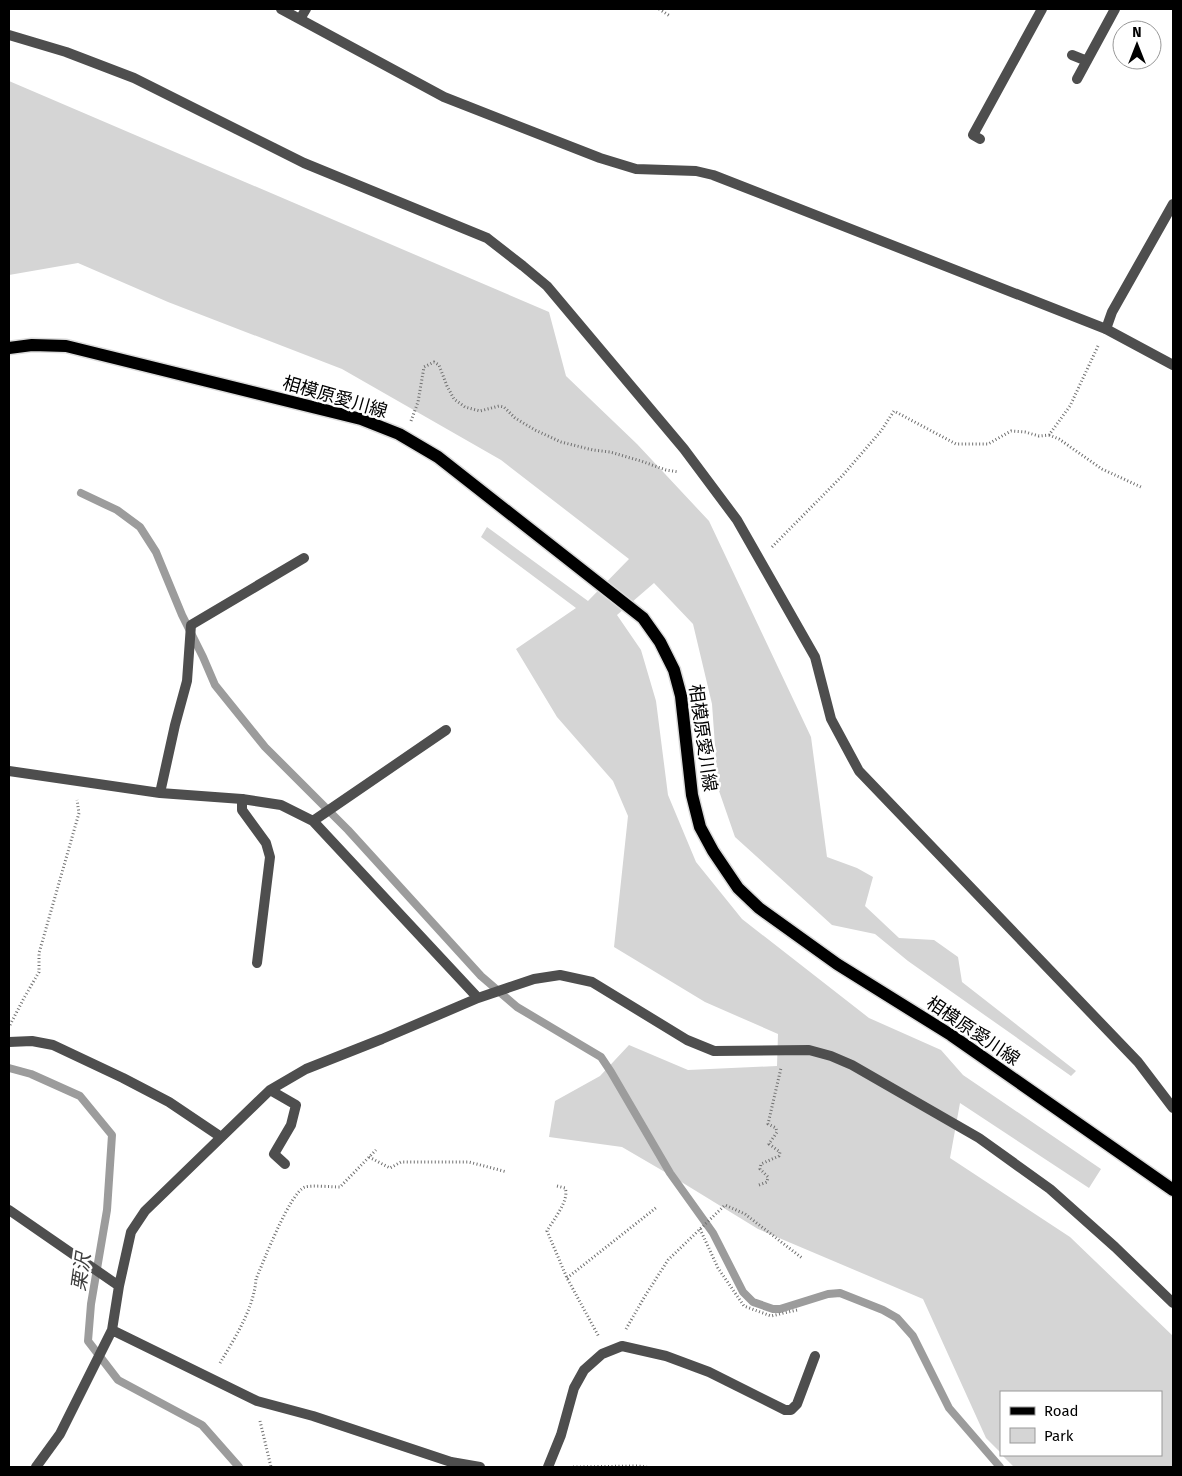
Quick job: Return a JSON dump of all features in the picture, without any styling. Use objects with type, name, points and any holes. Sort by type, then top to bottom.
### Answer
[{"type":"main road","name":"相模原愛川線","points":[[9,348],[32,345],[66,346],[361,419],[405,438],[438,458],[643,618],[660,642],[674,670],[680,696],[692,795],[700,827],[738,888],[759,908],[837,964],[951,1036],[1173,1190]]},
{"type":"street","points":[[281,9],[444,97],[600,158],[636,169],[696,171],[713,175],[1106,329],[1173,364]]},
{"type":"street","points":[[300,19],[306,9]]},
{"type":"street","points":[[980,139],[973,135],[1042,9]]},
{"type":"street","points":[[1077,79],[1115,9]]},
{"type":"street","points":[[9,35],[66,52],[134,78],[304,163],[487,238],[547,286],[684,449],[736,520],[815,657],[831,719],[859,771],[1138,1062],[1173,1108]]},
{"type":"street","points":[[1072,55],[1086,61]]},
{"type":"street","points":[[1106,329],[1112,312],[1173,204]]},
{"type":"street","points":[[160,793],[187,681],[191,625],[304,558]]},
{"type":"street","points":[[313,821],[446,730]]},
{"type":"street","points":[[9,771],[160,793],[242,799],[281,805],[313,821],[478,998]]},
{"type":"street","points":[[242,799],[242,810],[266,843],[270,857],[257,963]]},
{"type":"street","points":[[36,1467],[60,1434],[110,1335],[115,1284],[131,1232],[145,1211],[221,1136],[270,1090],[306,1069],[478,998],[534,978],[560,975],[592,982],[687,1040],[714,1051],[809,1050],[831,1056],[852,1065],[979,1138],[1050,1189],[1115,1247],[1173,1303]]},
{"type":"street","points":[[9,1042],[32,1042],[53,1045],[169,1102],[221,1136]]},
{"type":"street","points":[[270,1090],[296,1105],[291,1125],[274,1154],[285,1164]]},
{"type":"street","points":[[9,1210],[115,1284]]},
{"type":"street","points":[[110,1335],[211,1378],[257,1401],[313,1416],[451,1462],[480,1467]]},
{"type":"street","points":[[548,1467],[561,1435],[574,1388],[584,1370],[602,1354],[614,1349],[622,1346],[666,1356],[708,1372],[785,1410],[791,1410],[797,1404],[815,1356]]},
{"type":"path","points":[[659,9],[670,16]]},
{"type":"path","points":[[1049,435],[1070,406],[1106,329]]},
{"type":"path","points":[[405,438],[418,402],[424,367],[434,362],[439,365],[454,399],[465,407],[480,411],[498,406],[504,407],[515,418],[561,442],[610,452],[666,470],[680,472],[698,480],[708,480]]},
{"type":"path","points":[[759,560],[843,475],[881,431],[894,411],[956,444],[988,444],[1011,431],[1039,436],[1049,435],[1059,439],[1102,469],[1142,487]]},
{"type":"path","points":[[9,1028],[39,972],[39,953],[42,938],[58,889],[78,813],[75,782]]},
{"type":"path","points":[[759,1185],[767,1182],[768,1177],[760,1170],[761,1164],[779,1156],[780,1152],[769,1144],[777,1132],[776,1128],[768,1124],[784,1050]]},
{"type":"path","points":[[211,1378],[241,1328],[256,1287],[256,1279],[274,1234],[297,1194],[304,1188],[340,1187],[376,1150]]},
{"type":"path","points":[[369,1158],[390,1168],[401,1162],[469,1162],[507,1172]]},
{"type":"path","points":[[557,1186],[565,1188],[567,1192],[565,1202],[547,1231],[567,1278],[603,1345],[614,1349],[668,1260],[725,1206],[745,1214],[802,1258]]},
{"type":"path","points":[[567,1278],[657,1207]]},
{"type":"path","points":[[700,1229],[718,1268],[744,1306],[771,1316],[797,1310]]},
{"type":"path","points":[[257,1401],[262,1432],[271,1467]]},
{"type":"path","points":[[573,1467],[647,1467]]},
{"type":"green space","points":[[9,81],[549,312],[566,376],[637,444],[709,521],[811,737],[827,857],[857,868],[873,877],[865,906],[899,938],[934,940],[958,957],[962,982],[1076,1071],[1071,1076],[908,961],[875,934],[832,925],[735,837],[718,788],[712,704],[693,624],[654,583],[617,615],[641,650],[656,701],[668,795],[696,862],[742,919],[869,1018],[941,1050],[963,1075],[1101,1169],[1089,1188],[960,1103],[950,1158],[1070,1237],[1173,1336],[1173,1467],[1014,1467],[1003,1456],[1162,1456],[1162,1391],[1000,1391],[1000,1452],[986,1438],[923,1299],[758,1229],[622,1147],[549,1137],[555,1101],[600,1076],[629,1045],[688,1070],[777,1066],[778,1034],[705,1002],[614,947],[628,816],[613,781],[557,717],[516,649],[576,608],[481,537],[487,527],[588,601],[629,559],[501,460],[342,369],[168,302],[78,263],[9,275]]},
{"type":"waterway","points":[[81,493],[117,510],[140,527],[156,552],[182,615],[215,685],[265,747],[348,830],[481,976],[517,1007],[601,1057],[670,1173],[713,1233],[743,1292],[753,1302],[773,1309],[780,1309],[828,1294],[840,1293],[883,1310],[897,1318],[913,1336],[949,1408],[1000,1467]]},
{"type":"waterway","name":"栗沢","points":[[9,1068],[31,1074],[80,1096],[112,1135],[107,1210],[91,1304],[88,1341],[118,1380],[202,1425],[239,1467]]}]
